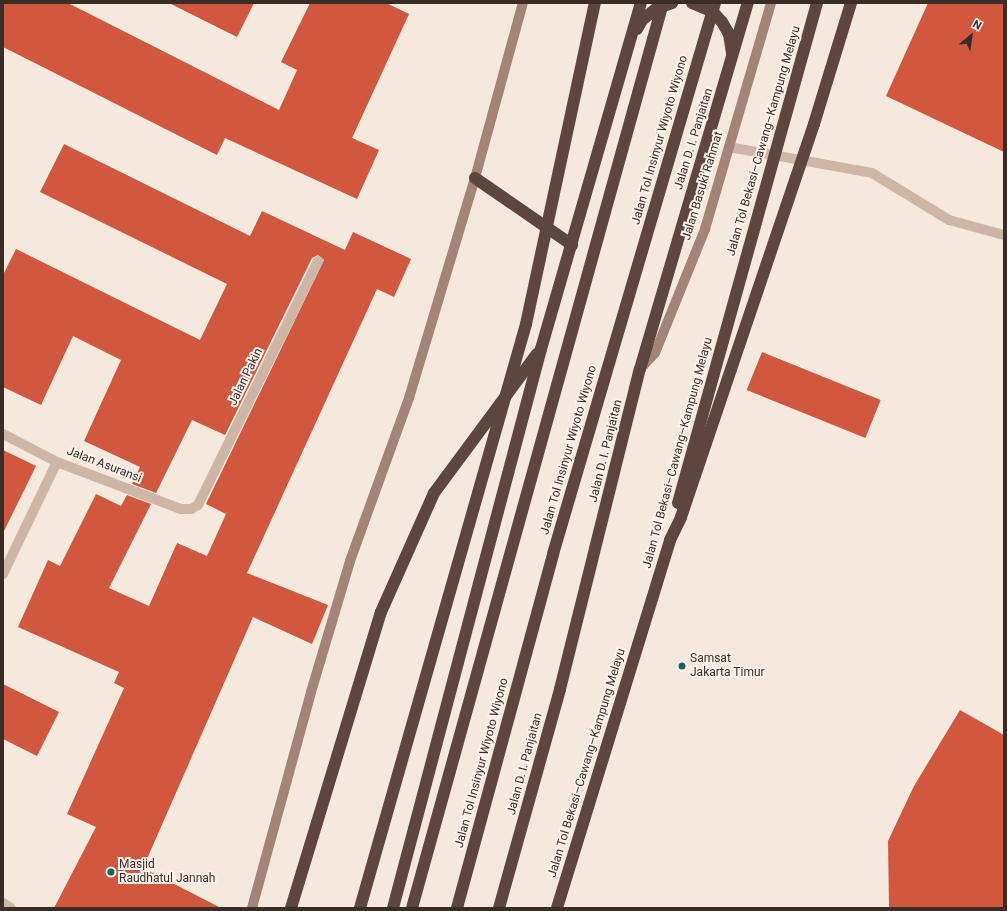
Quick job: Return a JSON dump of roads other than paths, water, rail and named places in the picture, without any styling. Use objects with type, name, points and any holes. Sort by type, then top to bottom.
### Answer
[{"type":"highway","points":[[360,908],[526,324],[595,3]]},
{"type":"highway","points":[[393,908],[541,349],[641,3]]},
{"type":"highway","points":[[412,908],[663,3]]},
{"type":"highway","points":[[632,37],[642,20],[657,8],[672,3]]},
{"type":"highway","points":[[692,3],[713,12],[722,22],[731,41],[731,63]]},
{"type":"highway","name":"Jalan Tol Insinyur Wiyoto Wiyono","points":[[457,908],[553,554],[715,3]]},
{"type":"highway","name":"Jalan D. I. Panjaitan","points":[[499,908],[560,689],[640,369],[748,3]]},
{"type":"highway","name":"Jalan Tol Bekasi–Cawang–Kampung Melayu","points":[[557,908],[670,540],[675,514],[816,3]]},
{"type":"highway","points":[[670,540],[684,509],[814,124],[851,3]]},
{"type":"highway","points":[[475,178],[572,245]]},
{"type":"highway","points":[[291,908],[381,612],[434,493],[541,349]]},
{"type":"street","points":[[252,908],[311,692],[348,568],[409,398],[475,178],[523,3]]},
{"type":"street","name":"Jalan Basuki Rahmat","points":[[640,369],[655,354],[705,229],[771,3]]},
{"type":"street","points":[[729,147],[872,173],[949,220],[1004,235]]},
{"type":"street","name":"Jalan Pakin","points":[[198,504],[318,261]]},
{"type":"street","name":"Jalan Asuransi","points":[[3,434],[57,462],[181,508],[192,509],[198,504]]},
{"type":"street","points":[[3,574],[57,462]]},
{"type":"street","points":[[3,903],[11,908]]},
{"type":"place","name":"Samsat Jakarta Timur","points":[[682,666]]},
{"type":"place","name":"Masjid Raudhatul Jannah","points":[[111,872]]}]
